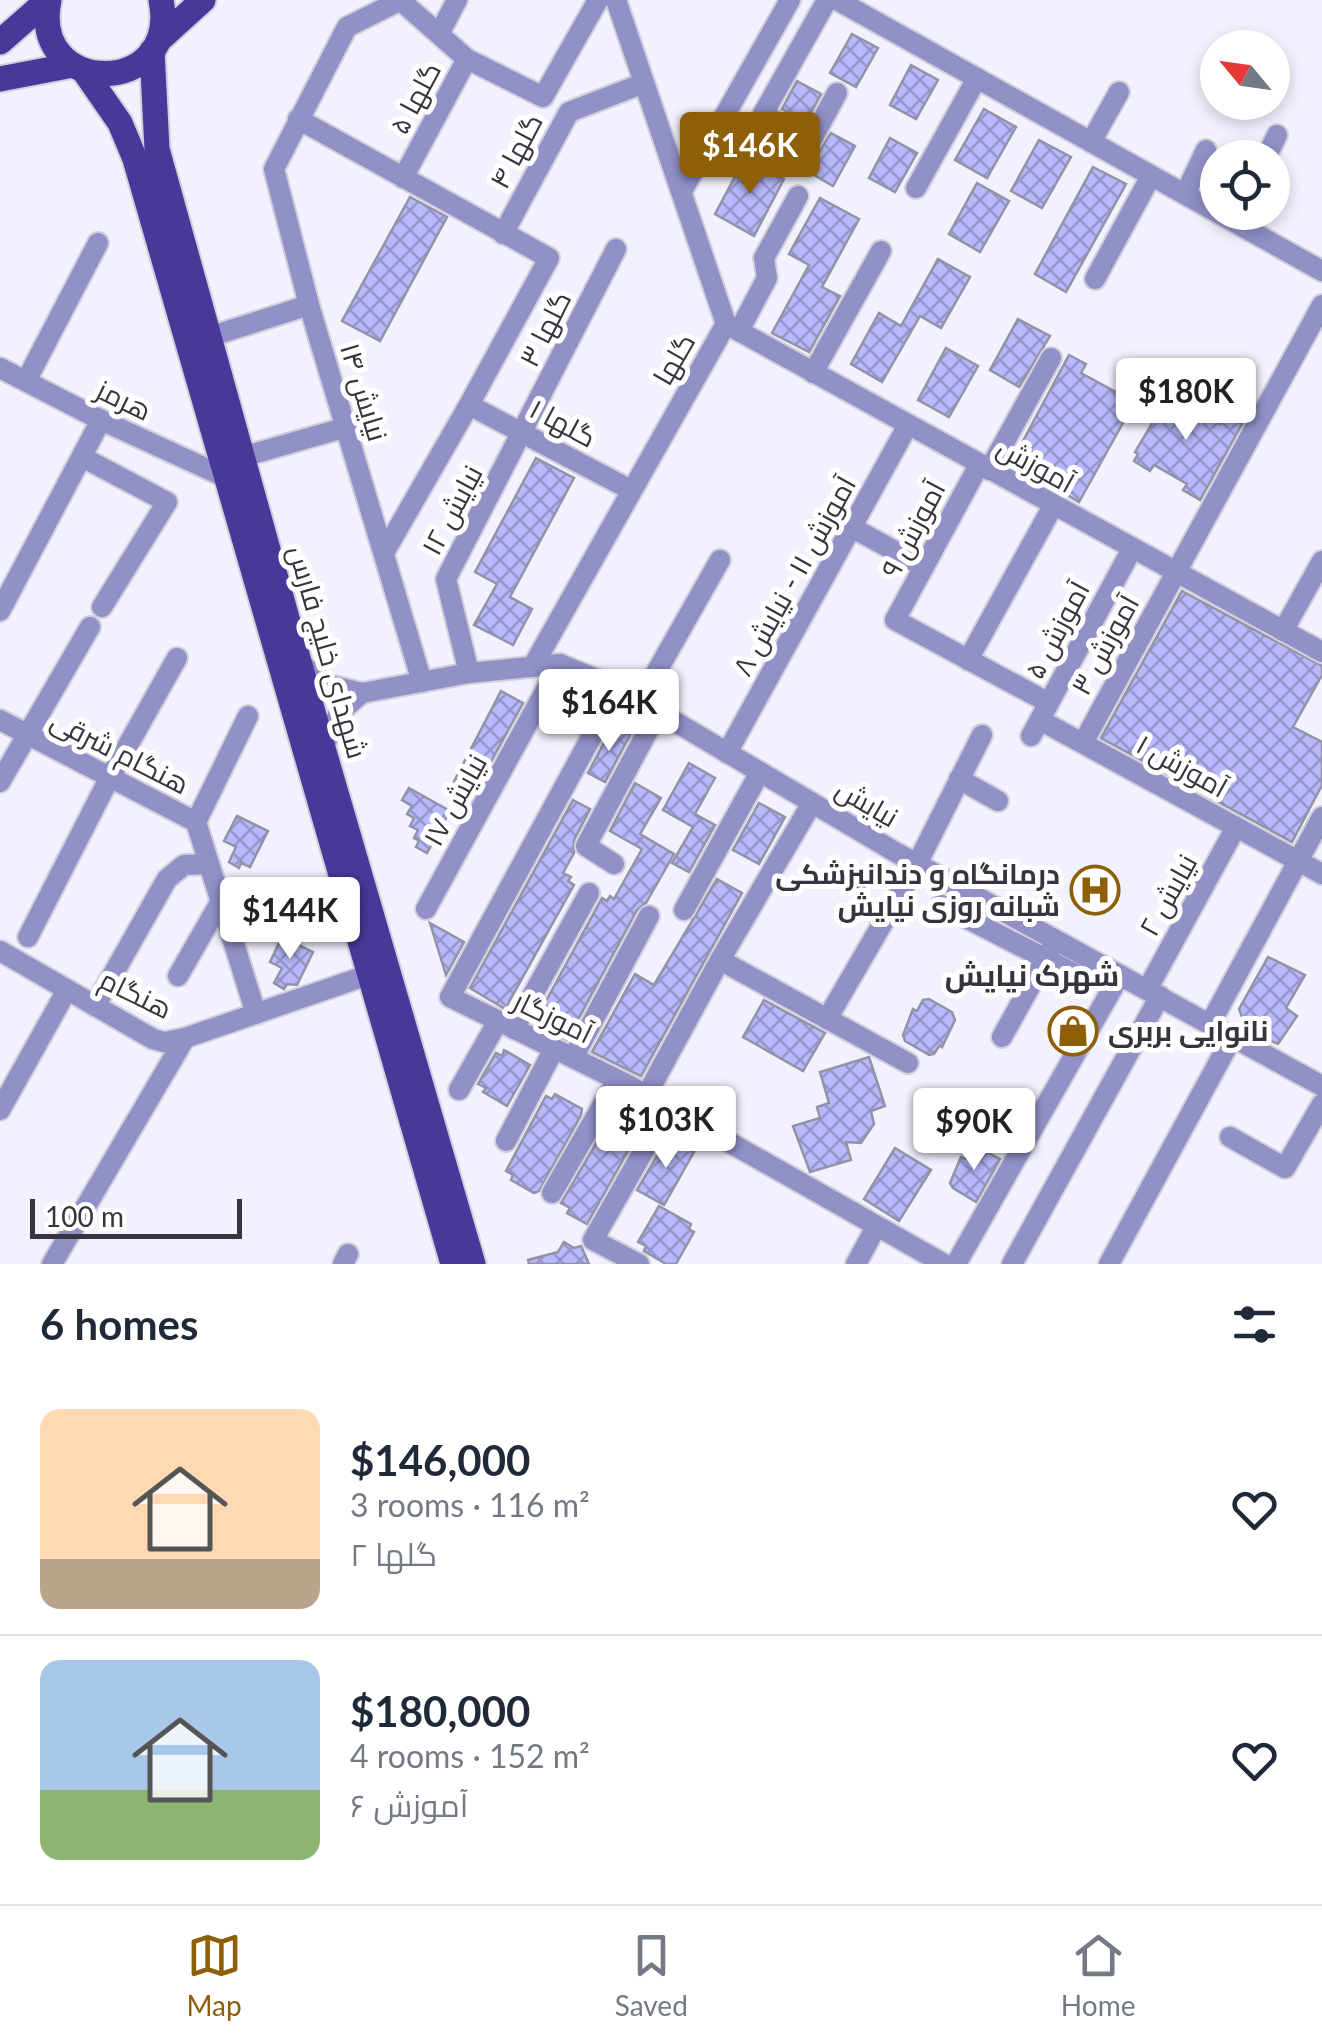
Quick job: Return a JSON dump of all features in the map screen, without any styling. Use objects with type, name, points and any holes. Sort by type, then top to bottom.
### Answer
[{"type":"main road","points":[[2,78],[11,62],[0,45],[48,0]]},
{"type":"main road","name":"شهدای خلیج فارس","points":[[48,0],[47,24],[56,48],[79,68],[120,123],[300,664],[437,1176],[453,1264]]},
{"type":"main road","name":"شهدای خلیج فارس","points":[[161,0],[164,16],[155,46],[153,116],[157,148],[208,337],[234,467],[368,975],[428,1144]]},
{"type":"main road","points":[[2,78],[79,68],[109,75],[122,72],[144,60],[203,0]]},
{"type":"main road","points":[[120,123],[120,116],[130,105],[144,105],[153,116]]},
{"type":"main road","name":"شهدای خلیج فارس","points":[[437,1176],[473,1264]]},
{"type":"street","points":[[401,0],[467,59]]},
{"type":"street","name":"نیایش ۱۴","points":[[401,0],[347,27],[274,169],[309,305],[422,682]]},
{"type":"street","points":[[439,34],[456,0]]},
{"type":"street","points":[[543,98],[598,0]]},
{"type":"street","name":"گلها","points":[[533,666],[631,490],[732,328],[616,0]]},
{"type":"street","points":[[682,191],[790,0]]},
{"type":"street","points":[[827,0],[763,114],[811,141],[837,93]]},
{"type":"street","points":[[838,0],[1200,201]]},
{"type":"street","name":"گلها ۵","points":[[404,178],[467,59],[569,112]]},
{"type":"street","points":[[916,188],[977,78]]},
{"type":"street","name":"گلها ۴","points":[[503,234],[569,112],[644,83]]},
{"type":"street","points":[[1091,142],[1119,92]]},
{"type":"street","points":[[298,120],[549,258],[384,551]]},
{"type":"street","points":[[1275,140],[1277,135]]},
{"type":"street","points":[[1184,194],[1200,162]]},
{"type":"street","points":[[1094,279],[1151,176]]},
{"type":"street","points":[[732,328],[768,278],[764,258],[798,196]]},
{"type":"street","points":[[1256,230],[1322,272]]},
{"type":"street","points":[[26,381],[98,243]]},
{"type":"street","name":"گلها ۳","points":[[524,434],[616,249]]},
{"type":"street","points":[[813,373],[880,251]]},
{"type":"street","points":[[208,337],[309,305]]},
{"type":"street","name":"آموزش ۳","points":[[1083,743],[1322,305]]},
{"type":"street","name":"آموزش","points":[[732,328],[1322,652]]},
{"type":"street","name":"آموزش ۹","points":[[896,620],[924,566],[1051,358]]},
{"type":"street","name":"هرمز","points":[[0,368],[101,420],[234,467]]},
{"type":"street","name":"گلها ۱","points":[[469,405],[631,490]]},
{"type":"street","points":[[0,611],[101,420]]},
{"type":"street","name":"آموزش ۱۱ - نیایش ۸","points":[[727,753],[908,425]]},
{"type":"street","points":[[234,467],[347,427]]},
{"type":"street","name":"نیایش ۱۲","points":[[469,673],[446,579],[524,434]]},
{"type":"street","points":[[82,457],[167,502],[102,606]]},
{"type":"street","points":[[968,660],[1053,506]]},
{"type":"street","points":[[852,528],[924,566]]},
{"type":"street","name":"آموزش ۵","points":[[1040,720],[1132,549]]},
{"type":"street","points":[[614,864],[586,846],[720,560]]},
{"type":"street","points":[[1283,631],[1322,561]]},
{"type":"street","name":"آموزش ۱","points":[[896,620],[968,660],[1040,720],[1322,874]]},
{"type":"street","points":[[0,782],[90,628]]},
{"type":"street","points":[[28,937],[177,658]]},
{"type":"street","name":"نیایش","points":[[300,664],[329,686],[362,692],[469,673],[560,664],[618,688],[916,864],[1050,949],[1120,975],[1322,1086]]},
{"type":"street","name":"نیایش ۱۷","points":[[426,909],[560,664]]},
{"type":"street","name":"آموزگار","points":[[618,688],[450,998],[617,1080],[944,1264]]},
{"type":"street","points":[[323,748],[339,713],[362,692]]},
{"type":"street","points":[[196,822],[248,716]]},
{"type":"street","name":"هنگام شرقی","points":[[0,720],[196,822],[256,1014]]},
{"type":"street","points":[[827,1019],[916,864],[982,735]]},
{"type":"street","points":[[684,910],[760,772]]},
{"type":"street","points":[[960,780],[998,801]]},
{"type":"street","points":[[646,1096],[812,803]]},
{"type":"street","points":[[1210,1024],[1322,818]]},
{"type":"street","name":"نیایش ۲","points":[[1012,1264],[1236,827]]},
{"type":"street","points":[[95,1006],[166,878],[184,865],[209,864]]},
{"type":"street","points":[[459,1090],[506,1025],[589,893]]},
{"type":"street","points":[[178,976],[220,901]]},
{"type":"street","points":[[941,904],[1050,949],[1077,976]]},
{"type":"street","points":[[506,1141],[649,916]]},
{"type":"street","points":[[1002,1037],[1050,949]]},
{"type":"street","name":"هنگام","points":[[0,952],[164,1042],[368,975]]},
{"type":"street","points":[[720,960],[908,1063]]},
{"type":"street","points":[[956,1264],[1120,975]]},
{"type":"street","points":[[0,1110],[66,990]]},
{"type":"street","points":[[1109,1264],[1233,1036]]},
{"type":"street","points":[[52,1264],[185,1038]]},
{"type":"street","points":[[552,1192],[617,1080]]},
{"type":"street","points":[[1230,1138],[1285,1168],[1322,1104]]},
{"type":"street","points":[[639,1264],[594,1240],[668,1108]]},
{"type":"street","points":[[856,1264],[876,1227]]},
{"type":"building","points":[[852,34],[878,48],[856,87],[830,73]]},
{"type":"building","points":[[911,65],[938,80],[916,119],[890,105]]},
{"type":"building","points":[[797,81],[821,94],[806,122],[782,109]]},
{"type":"building","points":[[984,109],[1016,127],[987,178],[955,160]]},
{"type":"building","points":[[831,133],[855,146],[833,186],[807,171]]},
{"type":"building","points":[[890,138],[917,153],[895,192],[869,178]]},
{"type":"building","points":[[1039,140],[1071,157],[1042,208],[1011,191]]},
{"type":"building","points":[[745,158],[784,179],[754,236],[715,214]]},
{"type":"building","points":[[1093,167],[1126,184],[1066,292],[1035,274]]},
{"type":"building","points":[[977,183],[1009,201],[980,252],[949,234]]},
{"type":"building","points":[[410,197],[447,217],[380,341],[342,321]]},
{"type":"building","points":[[820,198],[859,219],[822,287],[840,296],[809,352],[772,333],[809,265],[789,254]]},
{"type":"building","points":[[938,259],[970,277],[941,328],[920,316],[882,382],[851,364],[879,313],[901,326]]},
{"type":"building","points":[[1018,319],[1050,336],[1019,387],[990,370]]},
{"type":"building","points":[[946,348],[978,366],[949,417],[918,400]]},
{"type":"building","points":[[1069,355],[1086,364],[1081,373],[1116,392],[1121,383],[1139,394],[1079,502],[1010,465]]},
{"type":"building","points":[[1174,386],[1190,396],[1186,404],[1220,424],[1226,415],[1242,424],[1200,500],[1183,490],[1187,484],[1154,465],[1150,471],[1134,461],[1138,454],[1135,452]]},
{"type":"building","points":[[536,458],[574,478],[510,597],[532,609],[513,645],[474,625],[497,584],[475,572]]},
{"type":"building","points":[[1182,591],[1322,666],[1322,675],[1293,727],[1322,742],[1322,785],[1292,842],[1101,738]]},
{"type":"building","points":[[501,691],[523,703],[469,802],[449,791]]},
{"type":"building","points":[[613,726],[630,735],[605,782],[588,773]]},
{"type":"building","points":[[689,763],[715,778],[695,814],[715,825],[689,872],[672,863],[693,827],[663,810]]},
{"type":"building","points":[[635,783],[661,798],[640,834],[674,854],[646,903],[637,910],[567,1040],[534,1023],[602,898],[614,899],[642,849],[610,831]]},
{"type":"building","points":[[409,788],[450,811],[427,853],[416,847],[419,841],[414,838],[418,830],[410,826],[414,818],[407,814],[412,806],[402,800]]},
{"type":"building","points":[[573,800],[590,809],[563,873],[571,877],[568,881],[574,885],[505,1009],[470,988]]},
{"type":"building","points":[[759,803],[785,817],[759,864],[733,850]]},
{"type":"building","points":[[237,816],[268,831],[250,867],[241,863],[239,868],[229,862],[236,847],[224,841]]},
{"type":"building","points":[[259,879],[290,895],[270,935],[251,926],[259,910],[247,904]]},
{"type":"building","points":[[717,879],[742,893],[641,1076],[592,1052],[635,974],[654,985]]},
{"type":"building","points":[[430,923],[464,942],[446,975]]},
{"type":"building","points":[[282,937],[313,952],[297,985],[287,984],[284,989],[274,983],[282,968],[270,962]]},
{"type":"building","points":[[1268,957],[1305,975],[1286,1008],[1297,1016],[1278,1044],[1251,1032],[1239,1009]]},
{"type":"building","points":[[929,999],[952,1012],[955,1020],[942,1047],[929,1055],[905,1041],[903,1035],[913,1009],[917,1011],[923,1000]]},
{"type":"building","points":[[764,1000],[825,1033],[803,1071],[743,1037]]},
{"type":"building","points":[[504,1050],[530,1065],[507,1106],[483,1092],[486,1088],[478,1084],[496,1053],[502,1056]]},
{"type":"building","points":[[869,1057],[885,1106],[871,1111],[874,1124],[861,1143],[846,1142],[851,1160],[810,1172],[793,1126],[820,1118],[817,1107],[829,1103],[820,1072]]},
{"type":"building","points":[[555,1094],[582,1109],[581,1115],[539,1191],[534,1193],[511,1180],[513,1175],[506,1171],[546,1096],[552,1099]]},
{"type":"building","points":[[611,1126],[634,1140],[587,1224],[567,1213],[570,1208],[561,1203],[604,1130],[608,1132]]},
{"type":"building","points":[[668,1137],[694,1152],[664,1205],[637,1190]]},
{"type":"building","points":[[977,1147],[1000,1159],[976,1202],[950,1183],[961,1157],[965,1159],[971,1148]]},
{"type":"building","points":[[895,1148],[931,1170],[899,1221],[864,1199]]},
{"type":"building","points":[[659,1206],[691,1224],[689,1229],[694,1232],[676,1264],[666,1264],[644,1251],[646,1246],[638,1242]]},
{"type":"building","points":[[564,1242],[574,1248],[581,1246],[589,1264],[529,1264],[528,1260],[558,1252]]},
{"type":"place","name":"درمانگاه و دندانپزشکی شبانه روزی نیایش","points":[[1095,890]]},
{"type":"place","name":"نانوایی بربری","points":[[1073,1031]]},
{"type":"district","name":"شهرک نیایش","points":[[1032,976]]}]
